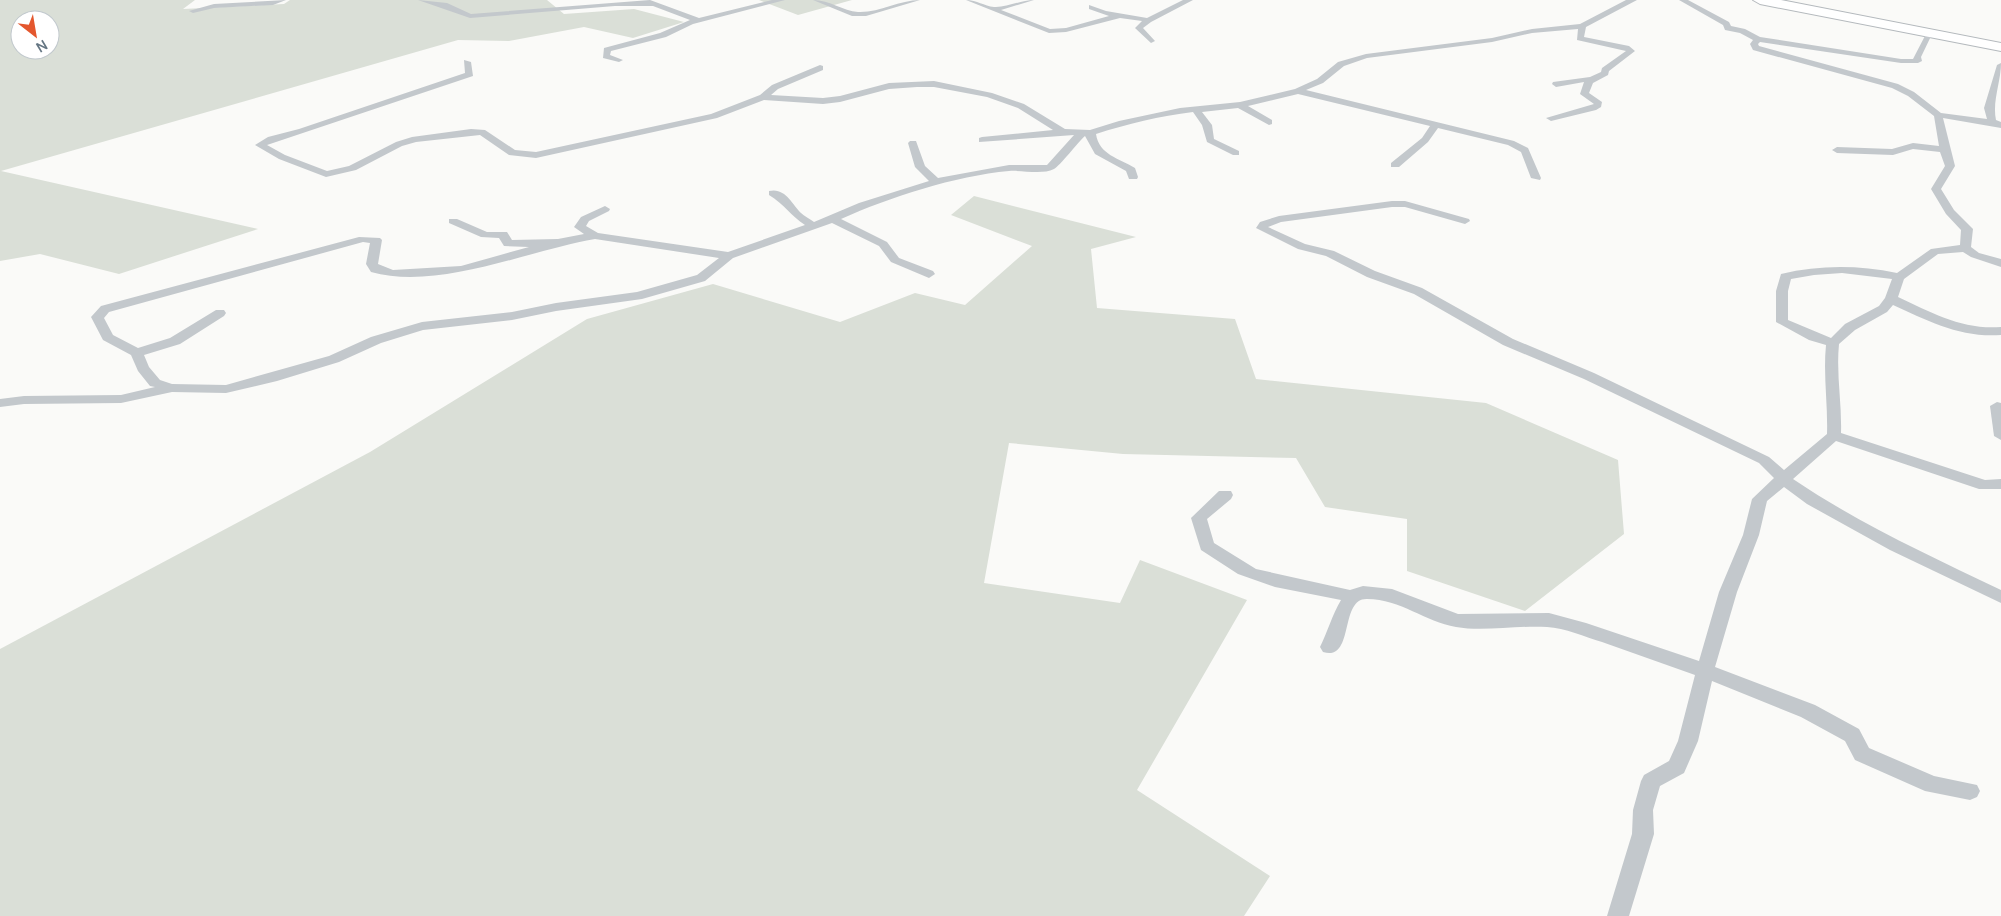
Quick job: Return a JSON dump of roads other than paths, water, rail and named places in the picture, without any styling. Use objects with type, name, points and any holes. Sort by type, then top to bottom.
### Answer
[{"type":"highway","points":[[1760,0],[2001,47]]},
{"type":"street","points":[[193,11],[214,6],[273,3],[282,0]]},
{"type":"street","points":[[422,0],[444,5],[462,14],[476,16],[622,3],[653,4]]},
{"type":"street","points":[[641,0],[698,20]]},
{"type":"street","points":[[619,60],[606,56],[607,50],[663,35],[698,20],[781,0]]},
{"type":"street","points":[[817,0],[855,14],[866,14],[916,0]]},
{"type":"street","points":[[970,0],[1049,31],[1066,30],[1118,16]]},
{"type":"street","points":[[994,9],[1030,0]]},
{"type":"street","points":[[1170,0],[1187,1]]},
{"type":"street","points":[[982,140],[1063,132],[1086,133],[1119,124],[1195,109],[1240,104],[1298,91],[1320,81],[1341,64],[1366,56],[1492,40],[1532,30],[1582,26],[1619,5],[1633,0]]},
{"type":"street","points":[[1683,0],[1726,24],[1728,28],[1742,31],[1758,39],[1912,63],[1918,61],[1917,57],[1930,34]]},
{"type":"street","points":[[1150,41],[1139,28],[1148,20],[1187,1]]},
{"type":"street","points":[[1092,7],[1097,11],[1118,16],[1148,20]]},
{"type":"street","points":[[1556,84],[1590,79],[1605,73],[1605,70],[1631,51],[1626,48],[1580,38],[1582,26]]},
{"type":"street","points":[[1758,39],[1754,44],[1756,48],[1895,86],[1911,94],[1938,115],[1996,124]]},
{"type":"street","points":[[467,62],[470,74],[308,129],[271,139],[260,145],[282,157],[326,174],[352,168],[399,144],[415,139],[471,132],[482,132],[512,152],[536,155],[714,116],[764,97],[775,87],[820,68]]},
{"type":"street","points":[[1996,124],[1989,108],[2001,65]]},
{"type":"street","points":[[1551,118],[1593,108],[1598,104],[1598,102],[1584,94],[1590,79]]},
{"type":"street","points":[[764,97],[824,101],[889,86],[934,84],[989,95],[1020,106],[1063,132]]},
{"type":"street","points":[[1298,91],[1511,142],[1525,150],[1536,178]]},
{"type":"street","points":[[1240,104],[1269,122]]},
{"type":"street","points":[[1195,109],[1207,125],[1210,140],[1236,153]]},
{"type":"street","points":[[1938,115],[1943,137],[1943,149],[1950,166],[1936,189],[1950,212],[1967,229],[1965,248]]},
{"type":"street","points":[[1394,165],[1425,140],[1436,124]]},
{"type":"street","points":[[1086,133],[1095,150],[1131,170],[1133,177]]},
{"type":"street","points":[[0,404],[24,400],[120,399],[172,388],[226,389],[272,378],[334,359],[376,340],[422,326],[512,316],[556,307],[638,296],[701,278],[729,256],[832,219],[863,204],[936,182],[1009,168],[1049,168],[1056,164],[1059,157],[1086,133]]},
{"type":"street","points":[[912,143],[920,167],[936,182]]},
{"type":"street","points":[[1837,150],[1893,152],[1913,146],[1943,149]]},
{"type":"street","points":[[773,193],[787,201],[797,215],[812,225]]},
{"type":"street","points":[[1464,221],[1406,204],[1392,204],[1279,219],[1264,224],[1262,228],[1302,247],[1330,253],[1371,274],[1418,291],[1462,314],[1514,345],[1589,376],[1764,460],[1776,469],[1783,479],[1813,500],[1896,546],[2001,597]]},
{"type":"street","points":[[595,236],[580,227],[585,219],[605,210]]},
{"type":"street","points":[[832,219],[867,234],[883,244],[895,260],[929,274]]},
{"type":"street","points":[[453,221],[485,235],[503,234],[508,244],[558,242]]},
{"type":"street","points":[[172,388],[155,383],[143,368],[137,353],[108,337],[96,318],[105,309],[363,240],[376,240],[372,264],[375,269],[392,274],[462,269],[558,242],[595,236],[729,256]]},
{"type":"street","points":[[1618,916],[1643,834],[1643,810],[1651,781],[1677,767],[1688,742],[1705,670],[1728,592],[1751,535],[1760,499],[1834,435],[1835,406],[1830,369],[1833,343],[1850,327],[1882,309],[1891,299],[1899,277],[1936,252],[1965,248],[1975,254],[2001,263]]},
{"type":"street","points":[[1833,343],[1814,337],[1782,322],[1782,291],[1785,277],[1824,268],[1846,268],[1899,277]]},
{"type":"street","points":[[1891,299],[1959,328],[1982,333],[2001,331]]},
{"type":"street","points":[[137,353],[175,341],[220,313]]},
{"type":"street","points":[[1997,406],[2001,436]]},
{"type":"street","points":[[1834,435],[1984,485],[2001,484]]},
{"type":"street","points":[[1225,495],[1199,518],[1207,546],[1249,572],[1280,582],[1336,592],[1351,597]]},
{"type":"street","points":[[1328,647],[1337,634],[1340,615],[1351,597],[1363,592],[1392,595],[1457,621],[1549,620],[1580,628],[1705,670],[1808,711],[1852,735],[1862,754],[1932,785],[1970,791]]}]
